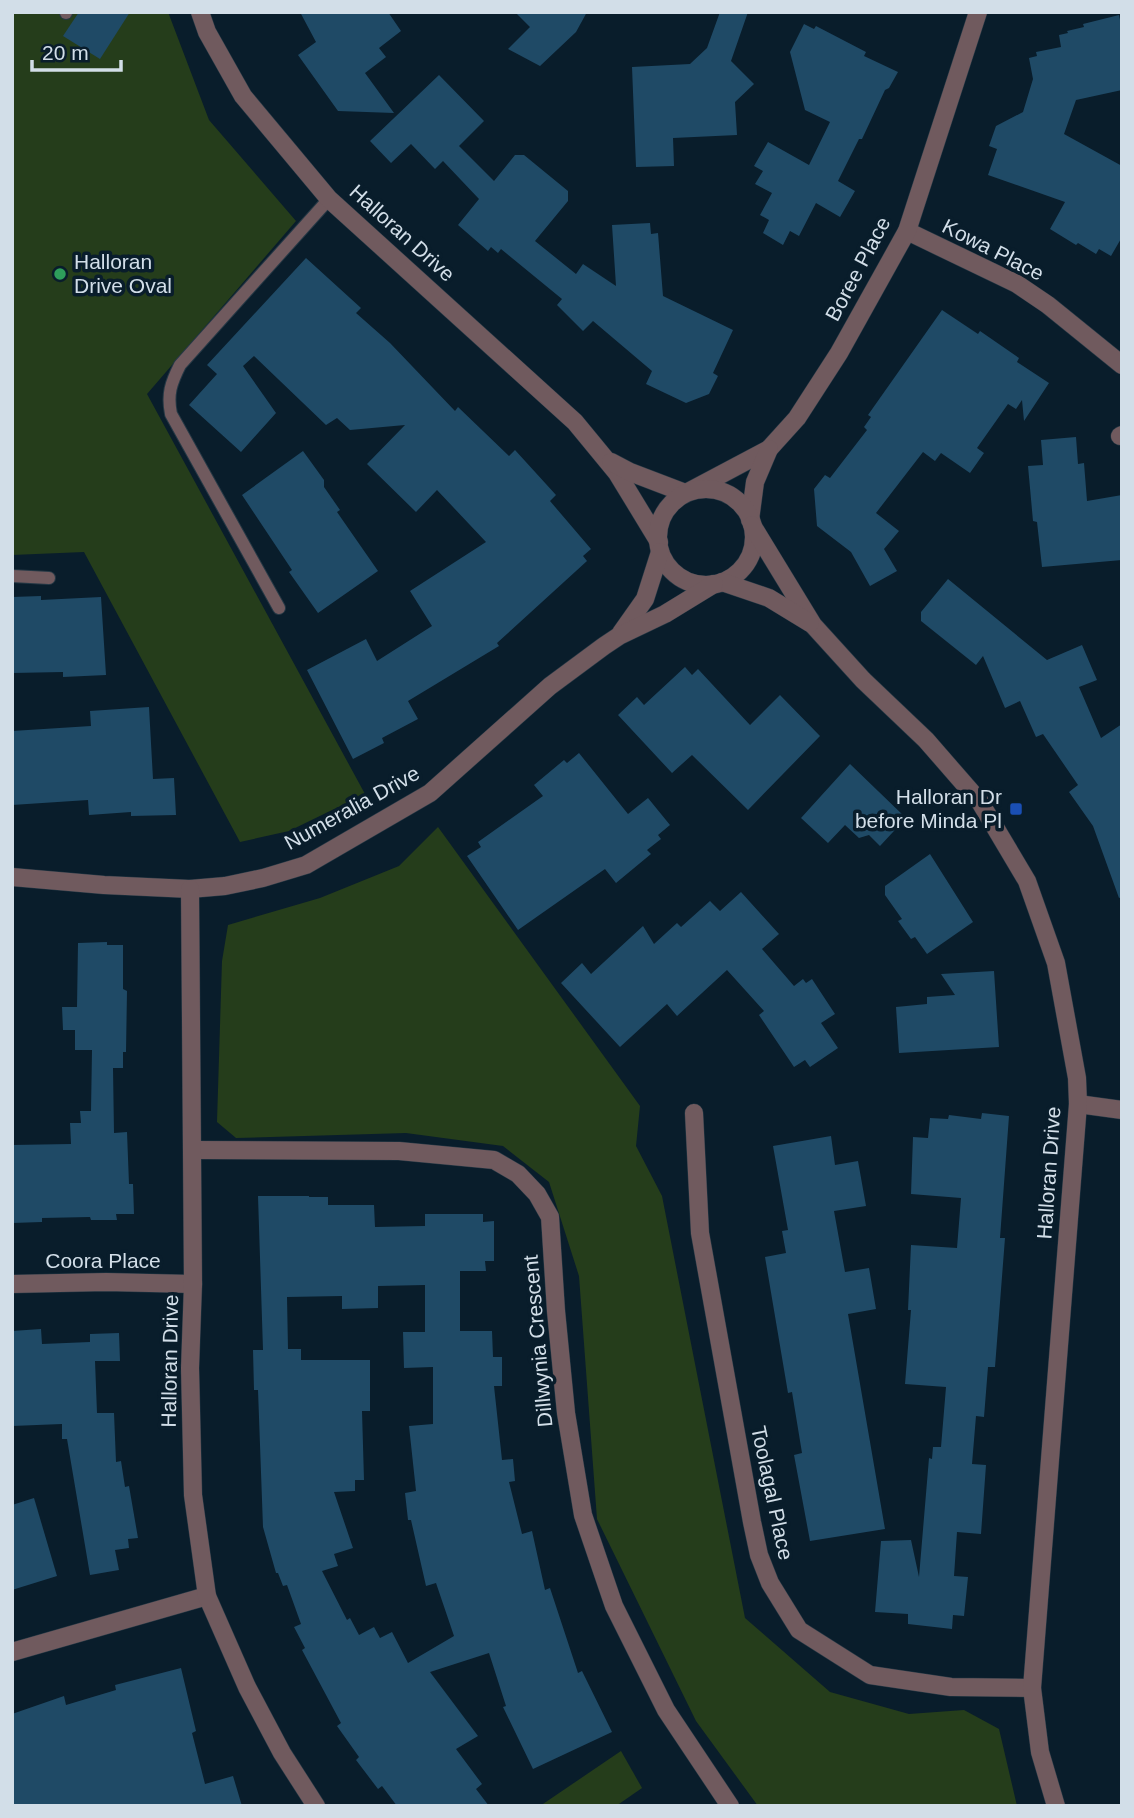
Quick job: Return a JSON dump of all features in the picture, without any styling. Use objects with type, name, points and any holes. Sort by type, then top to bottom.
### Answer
[{"type":"street","name":"Halloran Drive","points":[[200,12],[207,32],[243,96],[329,198],[559,406],[608,460],[659,547]]},
{"type":"street","name":"Boree Place","points":[[751,523],[755,482],[769,449],[797,418],[826,373],[907,231],[978,12]]},
{"type":"street","name":"Kowa Place","points":[[907,231],[1017,284],[1048,305],[1122,365]]},
{"type":"street","name":"Boree Place","points":[[688,492],[769,449]]},
{"type":"street","name":"Halloran Drive","points":[[608,460],[630,472],[688,492]]},
{"type":"street","points":[[706,489],[722,492],[742,506],[751,523],[753,543],[748,559],[737,573],[718,583],[701,584],[682,578],[671,570],[659,547],[660,525],[666,509],[688,492],[706,489]]},
{"type":"street","name":"Halloran Drive","points":[[751,523],[813,625],[863,680],[926,740],[980,802],[1027,881],[1056,963],[1077,1078],[1078,1104],[1032,1688],[1040,1752],[1056,1806]]},
{"type":"street","name":"Numeralia Drive","points":[[619,636],[645,599],[659,547]]},
{"type":"street","name":"Halloran Drive","points":[[718,583],[769,598],[813,625]]},
{"type":"street","name":"Numeralia Drive","points":[[12,877],[190,889],[225,886],[306,864],[430,793],[550,685],[619,636],[665,614],[718,583]]},
{"type":"street","name":"Halloran Drive","points":[[190,889],[193,1150],[190,1368],[193,1495],[207,1596],[247,1687],[282,1753],[316,1806]]},
{"type":"street","points":[[1078,1104],[1122,1110]]},
{"type":"street","name":"Toolagal Place","points":[[694,1113],[700,1233],[758,1555],[770,1583],[799,1630],[870,1675],[951,1687],[1032,1688]]},
{"type":"street","name":"Dillwynia Crescent","points":[[193,1150],[399,1151],[495,1160],[518,1174],[537,1194],[550,1217],[566,1413],[583,1516],[614,1606],[666,1710],[730,1806]]},
{"type":"street","name":"Coora Place","points":[[12,1284],[193,1284]]},
{"type":"street","points":[[12,1652],[207,1596]]},
{"type":"lane","points":[[279,608],[171,414],[168,399],[170,384],[180,365],[329,198]]},
{"type":"lane","points":[[12,576],[49,579]]},
{"type":"green space","points":[[12,12],[168,12],[209,120],[296,221],[147,394],[365,794],[289,831],[240,842],[84,552],[12,555]]},
{"type":"green space","points":[[438,827],[640,1106],[636,1146],[662,1196],[745,1618],[830,1692],[909,1714],[964,1710],[999,1729],[1017,1806],[758,1806],[696,1721],[597,1519],[579,1276],[549,1182],[503,1146],[406,1133],[236,1138],[217,1122],[222,961],[228,925],[320,898],[399,866]]},
{"type":"green space","points":[[621,1751],[642,1788],[616,1806],[540,1806]]},
{"type":"building","points":[[79,12],[130,12],[100,59],[63,36]]},
{"type":"building","points":[[300,12],[388,12],[401,31],[379,48],[386,57],[365,73],[394,113],[338,111],[298,55],[316,42]]},
{"type":"building","points":[[515,12],[587,12],[576,32],[540,66],[508,49],[530,27]]},
{"type":"building","points":[[720,12],[748,12],[731,61],[754,84],[735,102],[737,135],[673,138],[674,166],[636,167],[632,67],[690,64],[707,48]]},
{"type":"building","points":[[1119,15],[1122,29],[1122,90],[1076,100],[1064,134],[1122,166],[1122,237],[1111,256],[1099,249],[1096,254],[1050,229],[1065,202],[988,175],[997,149],[989,146],[996,126],[1023,112],[1033,79],[1029,58],[1037,56],[1036,52],[1061,47],[1059,35],[1068,33],[1067,31]]},
{"type":"building","points":[[804,24],[814,29],[816,26],[866,52],[864,56],[898,72],[885,90],[838,181],[855,191],[840,217],[816,203],[799,236],[790,231],[783,245],[763,233],[769,220],[760,215],[772,193],[755,184],[763,171],[754,166],[768,142],[809,165],[830,122],[805,110],[790,52]]},
{"type":"building","points":[[439,75],[484,121],[459,146],[494,181],[515,155],[524,155],[568,191],[568,201],[535,241],[576,274],[583,264],[616,286],[612,225],[650,223],[651,234],[658,233],[663,296],[733,330],[713,373],[718,376],[709,394],[686,403],[646,384],[652,371],[593,321],[583,331],[557,305],[562,299],[501,249],[498,253],[491,247],[488,251],[458,225],[479,199],[443,161],[435,169],[411,144],[391,163],[370,141]]},
{"type":"building","points":[[306,258],[361,308],[356,313],[390,343],[455,411],[458,407],[509,456],[515,450],[556,495],[550,501],[591,549],[583,556],[587,561],[497,643],[499,646],[408,701],[418,719],[382,738],[384,743],[353,759],[307,670],[366,639],[377,661],[432,626],[410,591],[486,542],[437,490],[416,512],[367,464],[405,425],[350,430],[337,418],[326,425],[254,356],[243,366],[276,413],[241,452],[189,405],[217,374],[207,365]]},
{"type":"building","points":[[942,310],[978,334],[980,331],[1019,358],[1017,362],[1049,383],[1024,421],[1022,400],[1016,409],[1008,404],[977,448],[984,453],[970,473],[941,453],[935,461],[923,452],[876,513],[899,531],[884,549],[897,571],[870,586],[851,552],[817,526],[814,489],[825,475],[830,478],[867,430],[864,427],[871,417],[868,415]]},
{"type":"building","points":[[1076,437],[1078,464],[1084,463],[1087,501],[1122,495],[1122,560],[1042,567],[1037,522],[1033,521],[1028,466],[1043,465],[1041,440]]},
{"type":"building","points":[[303,451],[324,480],[324,487],[340,510],[337,512],[378,571],[318,613],[289,572],[292,570],[242,495]]},
{"type":"building","points":[[948,579],[1047,660],[1082,645],[1097,680],[1079,687],[1101,738],[1122,724],[1122,897],[1119,898],[1093,826],[1069,792],[1078,785],[1043,734],[1036,737],[1020,701],[1005,708],[983,656],[976,665],[921,621],[921,612]]},
{"type":"building","points":[[41,596],[41,600],[101,597],[106,675],[63,677],[63,672],[12,673],[12,597]]},
{"type":"building","points":[[685,667],[692,675],[698,669],[750,725],[780,695],[820,736],[748,810],[692,755],[672,773],[618,715],[637,697],[644,705]]},
{"type":"building","points":[[149,707],[153,779],[174,778],[176,815],[131,816],[131,812],[89,815],[88,800],[12,805],[12,731],[91,726],[90,711]]},
{"type":"building","points":[[579,753],[628,814],[648,798],[670,825],[658,835],[661,839],[647,850],[651,854],[616,883],[605,869],[518,930],[467,856],[481,847],[478,842],[543,796],[534,785],[564,760],[567,763]]},
{"type":"building","points":[[850,764],[906,818],[880,846],[869,835],[859,838],[845,825],[828,843],[801,818]]},
{"type":"building","points":[[930,854],[973,922],[927,954],[915,937],[911,939],[898,921],[902,919],[885,895],[885,886]]},
{"type":"building","points":[[741,892],[779,934],[762,949],[794,986],[803,979],[806,983],[812,979],[835,1014],[821,1023],[838,1048],[810,1067],[805,1060],[794,1067],[759,1015],[764,1011],[727,970],[677,1016],[667,1004],[620,1047],[561,983],[582,963],[591,974],[643,926],[654,944],[677,923],[681,927],[710,901],[720,911]]},
{"type":"building","points":[[107,942],[107,945],[123,945],[123,989],[127,991],[126,1052],[123,1052],[123,1068],[113,1068],[114,1133],[127,1132],[129,1184],[133,1184],[134,1214],[116,1214],[117,1220],[91,1220],[90,1217],[42,1218],[42,1222],[12,1223],[12,1145],[71,1144],[70,1123],[81,1123],[80,1111],[91,1111],[92,1050],[75,1050],[75,1030],[63,1030],[62,1007],[77,1007],[78,943]]},
{"type":"building","points":[[994,971],[999,1047],[899,1053],[896,1007],[927,1004],[927,997],[955,995],[941,974]]},
{"type":"building","points":[[982,1113],[1009,1116],[1000,1238],[1005,1238],[995,1367],[988,1367],[984,1417],[976,1416],[972,1464],[986,1465],[981,1534],[957,1532],[954,1576],[968,1577],[964,1616],[953,1615],[952,1629],[908,1624],[908,1614],[875,1612],[881,1541],[911,1540],[919,1577],[929,1458],[932,1459],[933,1447],[941,1447],[946,1387],[905,1384],[911,1310],[908,1310],[911,1245],[957,1248],[961,1198],[911,1194],[913,1137],[928,1138],[930,1118],[948,1119],[949,1115],[981,1119]]},
{"type":"building","points":[[831,1136],[835,1165],[858,1161],[866,1206],[834,1211],[845,1272],[869,1268],[876,1309],[848,1314],[885,1529],[810,1541],[794,1455],[802,1453],[792,1392],[788,1393],[765,1257],[786,1253],[782,1231],[788,1230],[773,1146]]},
{"type":"building","points":[[258,1196],[328,1197],[328,1205],[374,1205],[375,1227],[425,1226],[425,1214],[483,1214],[483,1222],[494,1221],[494,1261],[485,1261],[486,1271],[460,1271],[460,1331],[492,1331],[493,1357],[502,1357],[502,1386],[494,1386],[502,1460],[513,1459],[515,1481],[509,1482],[522,1534],[532,1531],[545,1590],[550,1588],[578,1673],[582,1671],[612,1732],[533,1769],[503,1707],[506,1706],[489,1653],[430,1672],[478,1736],[456,1749],[482,1784],[476,1789],[489,1806],[397,1806],[382,1786],[378,1789],[356,1760],[359,1757],[337,1726],[341,1723],[302,1650],[305,1648],[294,1627],[301,1624],[287,1585],[283,1586],[276,1573],[263,1527],[258,1390],[254,1390],[253,1350],[263,1350]],"holes":[[[425,1285],[425,1332],[403,1332],[404,1368],[433,1367],[433,1424],[409,1426],[416,1491],[405,1493],[408,1520],[411,1520],[426,1586],[436,1583],[454,1636],[408,1663],[392,1632],[380,1638],[374,1627],[359,1635],[350,1618],[347,1620],[322,1571],[338,1566],[334,1554],[353,1548],[334,1492],[355,1491],[355,1480],[364,1480],[362,1411],[370,1411],[370,1360],[301,1360],[301,1349],[288,1349],[287,1297],[342,1296],[342,1309],[378,1308],[378,1286]]]},
{"type":"building","points":[[41,1329],[42,1344],[90,1342],[90,1334],[119,1333],[120,1361],[95,1361],[97,1413],[114,1413],[116,1462],[121,1461],[125,1487],[129,1486],[138,1538],[128,1539],[129,1548],[115,1550],[119,1570],[90,1575],[67,1439],[62,1439],[62,1424],[12,1426],[12,1331]]},
{"type":"building","points":[[34,1498],[57,1576],[12,1590],[12,1505]]},
{"type":"building","points":[[181,1668],[196,1731],[192,1733],[205,1784],[233,1776],[242,1806],[12,1806],[12,1714],[64,1696],[66,1705],[116,1690],[115,1685]]},
{"type":"place","name":"Halloran Drive Oval","points":[[60,274]]},
{"type":"place","name":"Halloran Dr before Minda Pl","points":[[1016,809]]}]
